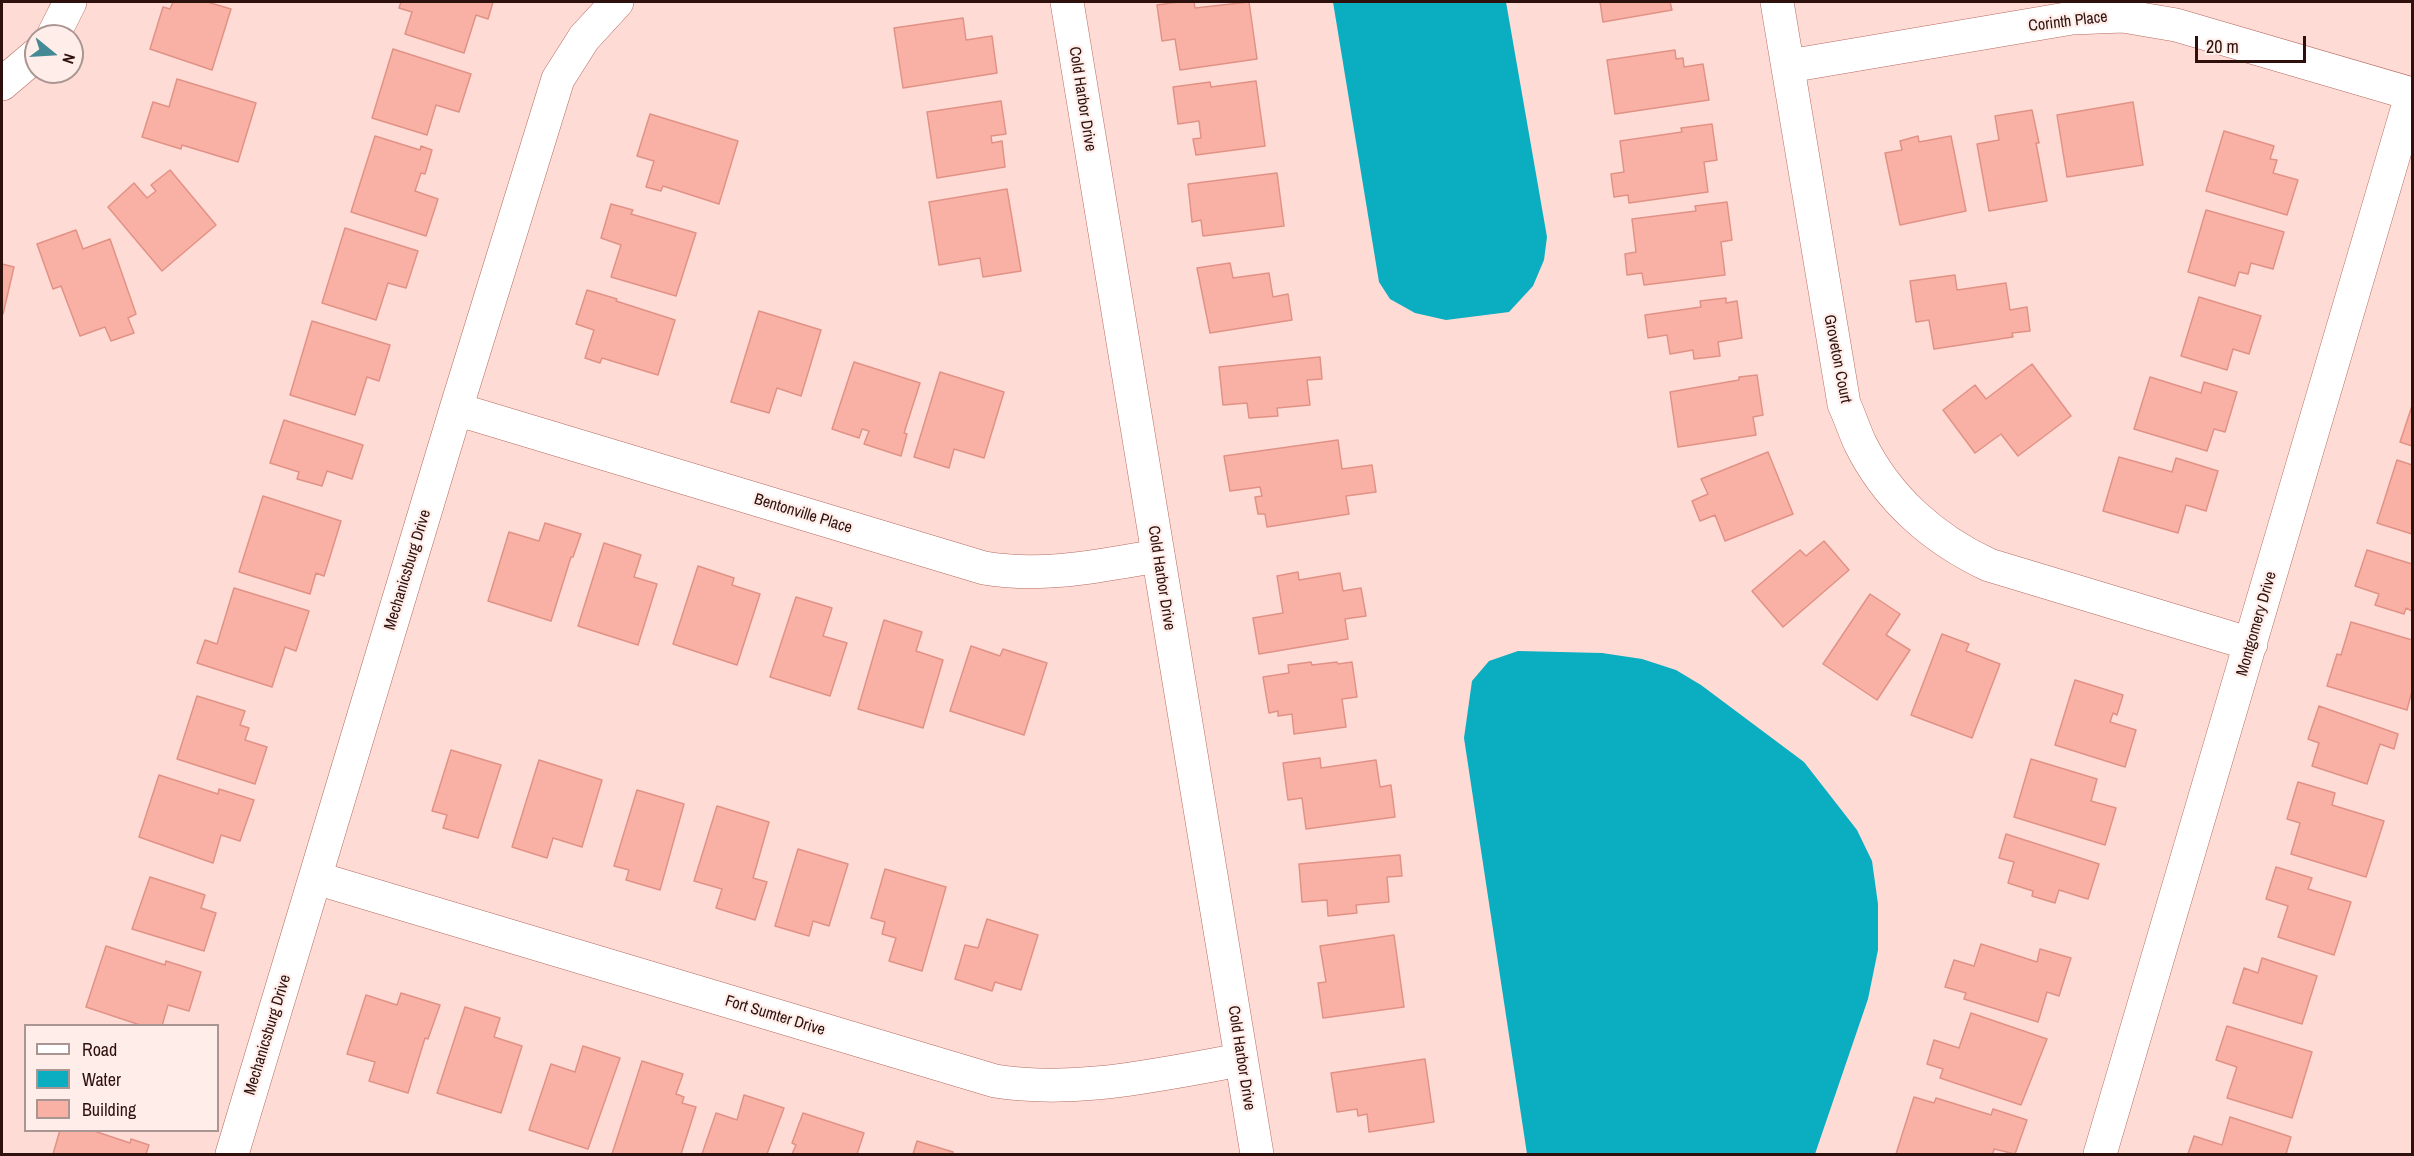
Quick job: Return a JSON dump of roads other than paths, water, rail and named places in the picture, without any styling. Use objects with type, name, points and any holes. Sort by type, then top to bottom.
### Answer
[{"type":"street","points":[[59,24],[70,2]]},
{"type":"street","name":"Mechanicsburg Drive","points":[[232,1155],[456,409],[558,79],[584,38],[617,2]]},
{"type":"street","name":"Cold Harbor Drive","points":[[1067,2],[1257,1155]]},
{"type":"street","name":"Groveton Court","points":[[1778,2],[1844,404],[1860,444],[1881,478],[1899,501],[1923,524],[1959,550],[1989,565],[2251,644]]},
{"type":"street","name":"Corinth Place","points":[[1788,66],[2073,18],[2123,16],[2176,25],[2412,93]]},
{"type":"street","points":[[2,84],[24,65]]},
{"type":"street","name":"Montgomery Drive","points":[[2100,1155],[2412,93]]},
{"type":"street","name":"Bentonville Place","points":[[456,409],[984,568],[1017,572],[1064,572],[1157,556]]},
{"type":"street","name":"Fort Sumter Drive","points":[[316,878],[995,1081],[1037,1087],[1078,1086],[1241,1060]]},
{"type":"water","points":[[1333,2],[1506,2],[1547,237],[1544,260],[1533,286],[1509,312],[1446,320],[1415,313],[1390,299],[1379,282]]},
{"type":"water","points":[[1518,651],[1602,653],[1642,659],[1676,670],[1701,685],[1804,762],[1857,830],[1872,861],[1878,904],[1878,950],[1868,999],[1815,1154],[1527,1154],[1464,738],[1472,681],[1489,661]]}]
